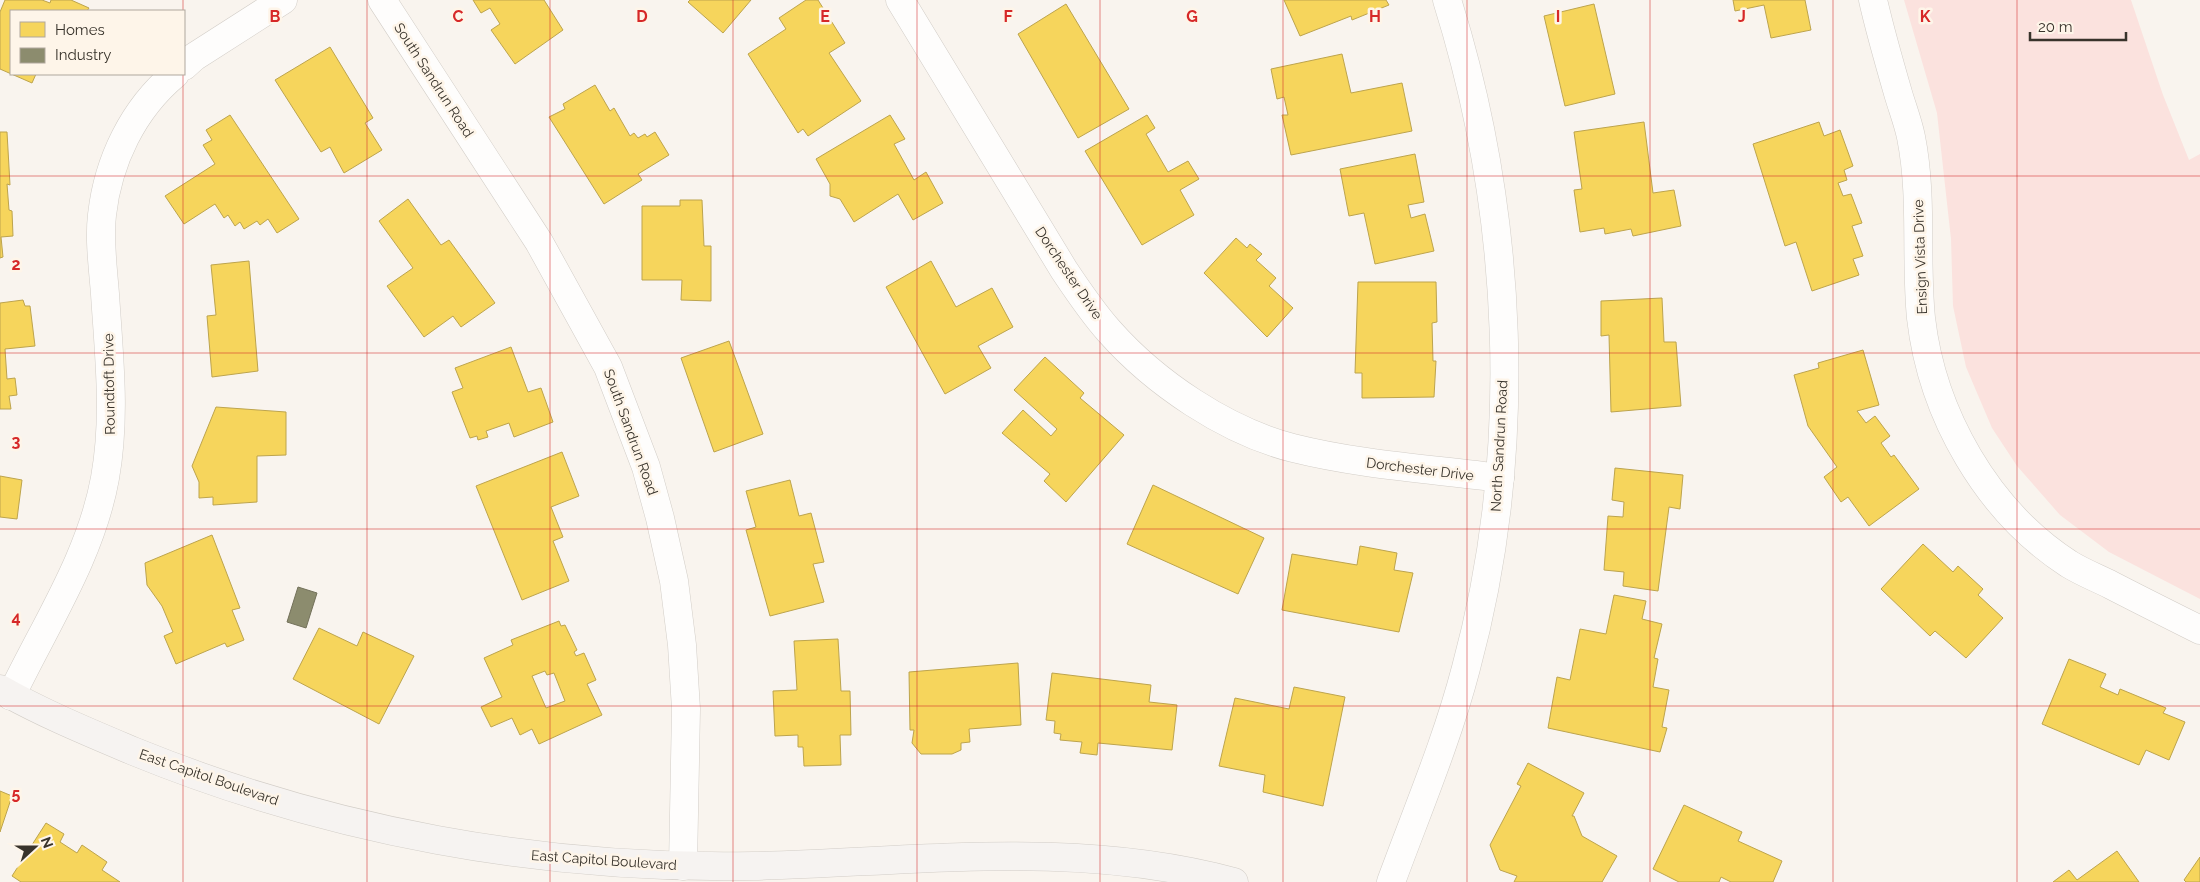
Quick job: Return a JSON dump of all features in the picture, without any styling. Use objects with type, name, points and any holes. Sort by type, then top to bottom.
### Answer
[{"type":"street","points":[[185,65],[194,57],[283,0]]},
{"type":"street","name":"South Sandrun Road","points":[[382,0],[543,250],[608,367],[646,467],[674,581],[682,645],[686,709],[683,866]]},
{"type":"street","name":"Dorchester Drive","points":[[900,0],[1064,270],[1086,302],[1110,332],[1166,384],[1226,421],[1258,436],[1292,448],[1368,464],[1500,478]]},
{"type":"street","name":"North Sandrun Road","points":[[1391,882],[1448,729],[1466,668],[1482,606],[1493,542],[1500,478],[1504,406],[1499,261],[1490,189],[1476,111],[1457,34],[1446,0]]},
{"type":"street","name":"Ensign Vista Drive","points":[[1873,0],[1911,137],[1919,203],[1919,283],[1926,352],[1948,419],[1964,450],[1986,483],[2010,513],[2039,540],[2070,564],[2200,630]]},
{"type":"street","name":"Roundtoft Drive","points":[[5,692],[73,574],[98,510],[105,479],[112,417],[101,216],[106,188],[124,138],[153,97],[174,75]]},
{"type":"street","name":"East Capitol Boulevard","points":[[5,692],[86,732],[174,768],[259,796],[353,823],[443,842],[529,855],[601,862],[683,866],[754,866],[1000,855],[1068,857],[1147,865],[1234,882]]},
{"type":"shaded area","points":[[1904,0],[2131,0],[2163,95],[2189,160],[2200,154],[2200,599],[2109,552],[2060,515],[2017,466],[1992,428],[1966,367],[1953,306],[1951,239],[1937,113]]},
{"type":"building: Homes","points":[[5,0],[42,0],[50,3],[51,0],[71,0],[89,8],[88,10],[10,10],[10,74],[0,69],[0,12]]},
{"type":"building: Homes","points":[[473,0],[544,0],[563,30],[515,64],[491,30],[500,24],[490,8],[481,13]]},
{"type":"building: Homes","points":[[690,0],[751,0],[723,33],[688,2]]},
{"type":"building: Homes","points":[[806,0],[818,0],[845,43],[829,53],[861,101],[808,136],[803,129],[798,133],[748,54],[786,29],[779,18]]},
{"type":"building: Homes","points":[[1284,0],[1386,0],[1389,5],[1352,20],[1351,16],[1300,36]]},
{"type":"building: Homes","points":[[1733,0],[1805,0],[1811,30],[1771,38],[1764,5],[1735,11]]},
{"type":"building: Homes","points":[[1066,4],[1129,109],[1078,138],[1018,34]]},
{"type":"building: Homes","points":[[1594,4],[1615,94],[1565,106],[1544,16]]},
{"type":"building: Homes","points":[[330,47],[373,118],[365,123],[382,150],[344,173],[330,147],[321,152],[275,80]]},
{"type":"building: Homes","points":[[1342,54],[1351,93],[1402,83],[1412,131],[1291,155],[1282,115],[1288,115],[1284,97],[1277,99],[1271,69]]},
{"type":"building: Homes","points":[[13,75],[36,75],[32,83]]},
{"type":"building: Homes","points":[[595,85],[610,111],[614,108],[630,136],[634,133],[638,138],[645,134],[647,137],[655,132],[669,155],[638,174],[642,180],[604,204],[549,117],[565,109],[563,104]]},
{"type":"building: Homes","points":[[230,115],[299,219],[277,233],[268,219],[260,225],[257,221],[244,229],[240,222],[235,226],[228,215],[224,218],[215,204],[184,224],[165,196],[215,164],[203,145],[212,140],[206,130]]},
{"type":"building: Homes","points":[[890,115],[905,139],[894,144],[914,180],[926,172],[943,203],[913,220],[898,194],[854,222],[840,199],[830,196],[830,184],[816,159]]},
{"type":"building: Homes","points":[[1147,115],[1155,128],[1146,134],[1168,172],[1188,161],[1199,179],[1180,190],[1194,215],[1142,245],[1085,151]]},
{"type":"building: Homes","points":[[1644,122],[1653,193],[1674,190],[1681,226],[1633,236],[1631,229],[1605,234],[1604,228],[1580,232],[1574,190],[1582,189],[1574,132]]},
{"type":"building: Homes","points":[[1819,122],[1824,136],[1840,130],[1853,166],[1844,170],[1847,180],[1838,183],[1843,196],[1851,194],[1862,223],[1852,226],[1863,256],[1853,259],[1859,275],[1812,291],[1796,242],[1785,246],[1753,144]]},
{"type":"building: Homes","points":[[0,132],[7,132],[10,185],[7,184],[9,210],[12,211],[13,236],[1,237],[3,257],[0,258]]},
{"type":"building: Homes","points":[[1415,154],[1424,202],[1408,205],[1411,218],[1425,214],[1434,251],[1375,264],[1364,213],[1349,216],[1340,169]]},
{"type":"building: Homes","points":[[408,199],[441,245],[449,240],[495,303],[461,327],[453,316],[424,337],[387,286],[413,268],[379,221]]},
{"type":"building: Homes","points":[[680,200],[702,200],[704,246],[711,246],[711,301],[681,300],[682,280],[642,280],[642,206],[680,206]]},
{"type":"building: Homes","points":[[1236,238],[1247,248],[1250,244],[1262,254],[1256,260],[1276,278],[1269,286],[1293,308],[1267,337],[1204,273]]},
{"type":"building: Homes","points":[[249,261],[258,371],[212,377],[207,316],[216,315],[211,265]]},
{"type":"building: Homes","points":[[931,261],[956,307],[992,288],[1013,327],[978,346],[991,368],[945,394],[886,287]]},
{"type":"building: Homes","points":[[1358,282],[1436,282],[1437,322],[1432,323],[1433,361],[1436,361],[1434,397],[1362,398],[1362,373],[1355,373]]},
{"type":"building: Homes","points":[[1662,298],[1664,342],[1676,342],[1681,406],[1611,412],[1609,335],[1601,336],[1601,301]]},
{"type":"building: Homes","points":[[23,300],[25,306],[30,306],[35,346],[5,349],[7,379],[15,378],[17,395],[9,396],[11,409],[0,409],[0,303]]},
{"type":"building: Homes","points":[[729,341],[763,434],[714,452],[681,358]]},
{"type":"building: Homes","points":[[511,347],[528,392],[541,388],[553,422],[514,437],[509,423],[486,431],[488,437],[478,440],[477,436],[470,438],[452,392],[463,388],[455,368]]},
{"type":"building: Homes","points":[[1863,350],[1879,405],[1857,411],[1866,423],[1875,416],[1890,436],[1881,443],[1891,457],[1894,455],[1919,489],[1869,526],[1848,497],[1841,502],[1824,477],[1837,467],[1808,426],[1794,375],[1819,368],[1818,363]]},
{"type":"building: Homes","points":[[1045,357],[1084,393],[1080,398],[1124,435],[1066,502],[1044,481],[1050,474],[1002,433],[1023,410],[1051,436],[1057,429],[1014,390]]},
{"type":"building: Homes","points":[[216,407],[286,412],[286,455],[257,456],[257,502],[213,505],[213,497],[199,498],[199,482],[192,466]]},
{"type":"building: Homes","points":[[562,452],[579,496],[551,507],[563,537],[553,541],[569,581],[522,600],[476,486]]},
{"type":"building: Homes","points":[[1615,468],[1683,475],[1680,509],[1669,507],[1658,591],[1623,586],[1624,572],[1604,570],[1608,516],[1623,517],[1624,502],[1612,500]]},
{"type":"building: Homes","points":[[0,476],[22,480],[17,519],[0,517]]},
{"type":"building: Homes","points":[[790,480],[799,516],[811,513],[824,562],[813,564],[824,602],[770,616],[746,530],[756,527],[746,491]]},
{"type":"building: Homes","points":[[1153,485],[1264,538],[1238,594],[1127,544]]},
{"type":"building: Homes","points":[[212,535],[240,608],[232,610],[244,640],[227,647],[225,643],[176,664],[164,636],[173,632],[162,606],[147,585],[145,563]]},
{"type":"building: Homes","points":[[1923,544],[1953,572],[1958,566],[1983,589],[1978,595],[2003,618],[1966,658],[1935,631],[1930,636],[1881,589]]},
{"type":"building: Homes","points":[[1360,546],[1397,553],[1394,570],[1413,573],[1399,632],[1282,610],[1292,554],[1357,565]]},
{"type":"building: Homes","points":[[1614,595],[1646,601],[1642,619],[1662,624],[1654,658],[1658,659],[1653,687],[1669,690],[1662,727],[1667,728],[1660,752],[1548,728],[1557,677],[1570,680],[1580,629],[1606,634]]},
{"type":"building: Homes","points":[[559,621],[561,626],[565,625],[577,650],[574,652],[576,656],[584,653],[596,680],[587,684],[602,715],[539,744],[532,729],[520,735],[512,718],[491,727],[481,707],[502,697],[484,658],[513,645],[511,640]],"holes":[[[545,671],[547,675],[554,673],[565,701],[546,708],[532,676]]]},
{"type":"building: Homes","points":[[319,628],[357,646],[363,632],[414,656],[379,724],[293,679]]},
{"type":"building: Homes","points":[[838,639],[841,691],[850,691],[851,735],[840,735],[841,765],[804,766],[803,747],[798,747],[798,735],[775,736],[773,691],[797,690],[794,641]]},
{"type":"building: Homes","points":[[2069,659],[2106,674],[2100,687],[2118,695],[2120,689],[2166,708],[2163,713],[2185,722],[2169,760],[2146,750],[2139,765],[2042,724]]},
{"type":"building: Homes","points":[[1018,663],[1021,725],[969,729],[970,742],[961,743],[961,750],[952,754],[921,754],[912,743],[914,730],[910,730],[909,672]]},
{"type":"building: Homes","points":[[1052,673],[1151,685],[1149,702],[1177,705],[1172,750],[1098,743],[1097,755],[1080,753],[1082,742],[1060,740],[1061,734],[1054,733],[1055,721],[1046,720]]},
{"type":"building: Homes","points":[[1294,687],[1345,697],[1323,806],[1263,792],[1265,775],[1219,766],[1235,698],[1289,709]]},
{"type":"building: Homes","points":[[1528,763],[1584,793],[1572,816],[1574,816],[1582,836],[1617,856],[1602,882],[1514,882],[1517,876],[1500,870],[1490,845],[1521,786],[1517,784]]},
{"type":"building: Homes","points":[[0,791],[12,796],[0,832]]},
{"type":"building: Homes","points":[[1684,805],[1742,832],[1738,841],[1782,861],[1773,882],[1731,882],[1721,877],[1719,882],[1679,882],[1653,869]]},
{"type":"building: Homes","points":[[46,823],[64,834],[60,842],[77,853],[82,845],[107,862],[102,870],[120,882],[21,882],[12,876]]},
{"type":"building: Homes","points":[[2117,851],[2139,882],[2053,882],[2069,870],[2077,880]]},
{"type":"building: Homes","points":[[2200,857],[2200,882],[2186,882],[2184,880]]},
{"type":"building: Industry","points":[[298,587],[317,593],[306,628],[287,622]]}]
